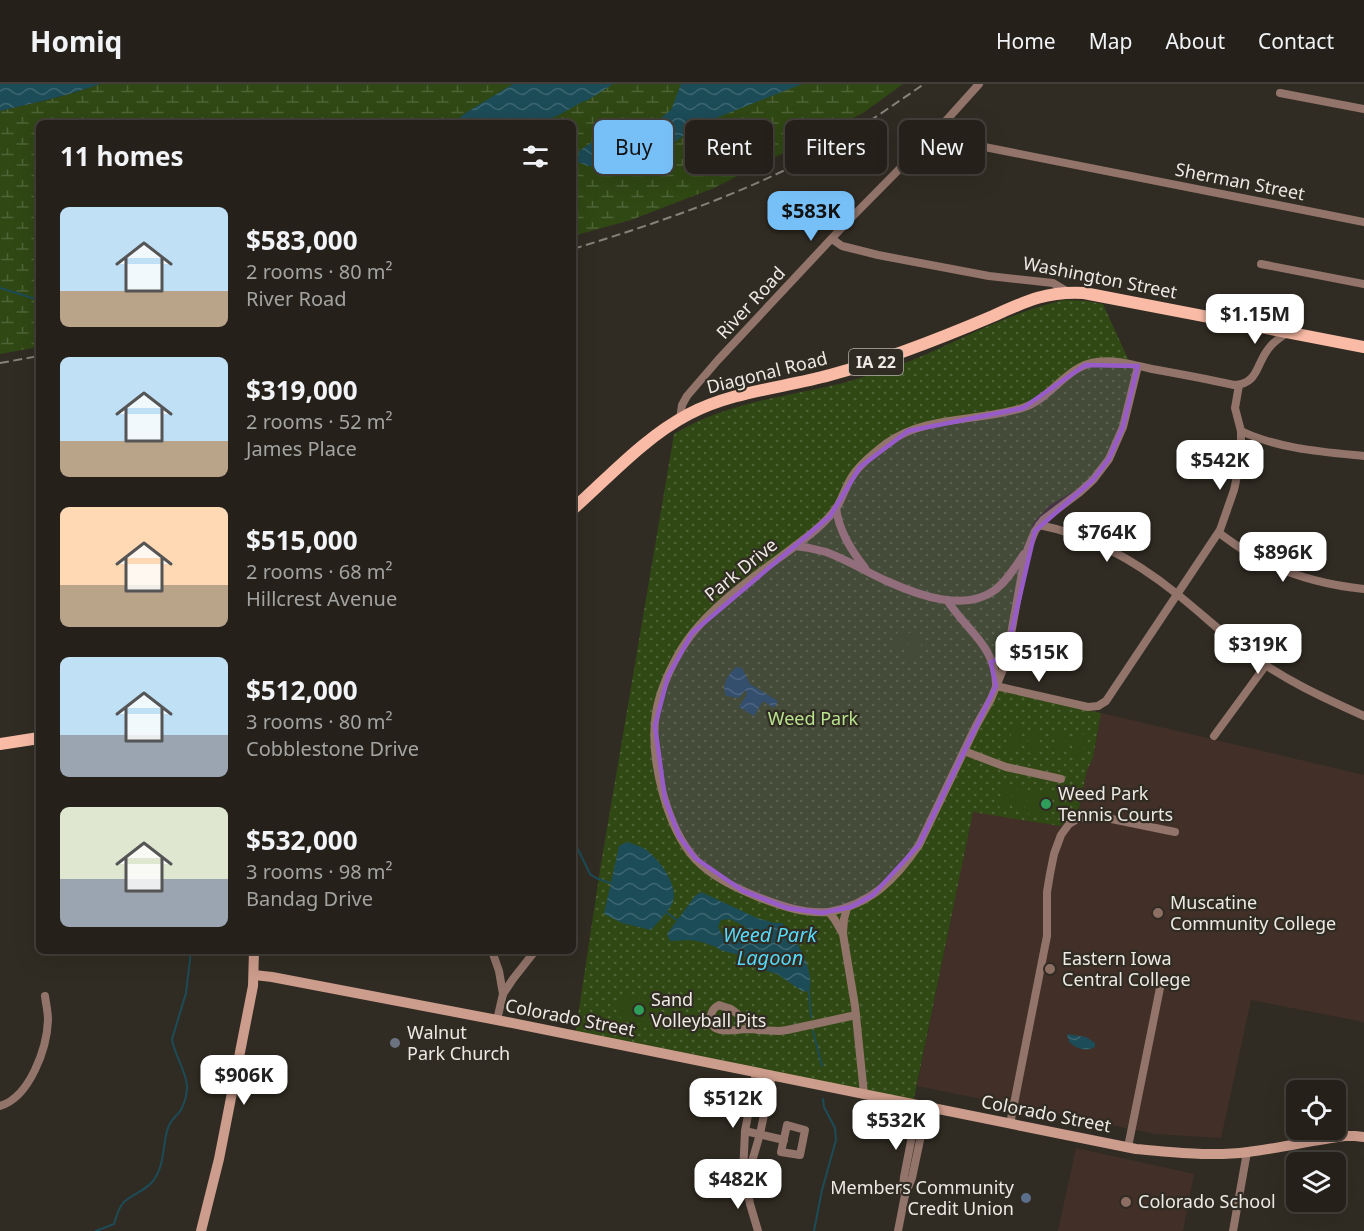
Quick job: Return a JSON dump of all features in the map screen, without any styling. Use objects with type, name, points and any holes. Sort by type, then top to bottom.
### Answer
[{"type":"main road","name":"Washington Street","points":[[1068,292],[1084,292],[1364,347]]},
{"type":"main road","name":"Diagonal Road","points":[[680,419],[705,407],[741,395],[828,376],[898,355],[1031,300],[1068,292]]},
{"type":"main road","name":"IA 22","points":[[576,506],[648,442],[680,419]]},
{"type":"main road","points":[[0,744],[36,738]]},
{"type":"street","name":"River Road","points":[[947,120],[979,84]]},
{"type":"street","points":[[1280,93],[1364,109]]},
{"type":"street","name":"Sherman Street","points":[[985,147],[1364,222]]},
{"type":"street","name":"River Road","points":[[680,419],[682,405],[697,384],[899,168]]},
{"type":"street","name":"Washington Street","points":[[832,239],[842,246],[878,255],[989,276],[1053,284],[1068,292]]},
{"type":"street","points":[[1261,264],[1364,284]]},
{"type":"street","points":[[946,600],[976,635],[990,657],[996,677],[996,686],[1093,707],[1106,701],[1219,533],[1234,490],[1241,458],[1241,431],[1235,408],[1239,385],[1255,375],[1269,347],[1288,332]]},
{"type":"street","name":"Park Drive","points":[[1138,366],[1127,415],[1109,459],[1093,480],[1039,525],[1028,548],[1002,672],[927,829],[908,861],[882,888],[860,903],[829,912],[806,912],[771,902],[727,884],[703,866],[686,847],[672,819],[658,773],[655,746],[656,712],[660,696],[672,666],[692,633],[715,609],[818,528],[836,508],[860,467],[887,443],[908,431],[1023,408],[1040,400],[1085,364],[1105,362],[1138,366],[1239,385]]},
{"type":"street","points":[[1241,431],[1295,447],[1364,456]]},
{"type":"street","points":[[836,508],[843,534],[869,572]]},
{"type":"street","points":[[1039,525],[1068,532],[1107,548],[1134,563],[1178,594],[1246,652],[1319,695],[1364,716]]},
{"type":"street","points":[[1219,533],[1249,553],[1290,572],[1325,583],[1364,590]]},
{"type":"street","points":[[795,546],[826,552],[889,582],[946,600],[968,600],[996,590],[1013,571],[1028,548]]},
{"type":"street","points":[[990,657],[1006,656]]},
{"type":"street","points":[[1215,736],[1266,665]]},
{"type":"street","points":[[964,751],[1006,767],[1061,779]]},
{"type":"street","points":[[1010,1124],[1047,936],[1047,903],[1053,854],[1061,835],[1069,824],[1092,815],[1175,832]]},
{"type":"street","points":[[847,908],[843,934],[856,1015],[864,1094]]},
{"type":"street","points":[[829,912],[843,934]]},
{"type":"street","points":[[201,1231],[219,1159],[253,986],[254,954]]},
{"type":"street","points":[[493,954],[503,994]]},
{"type":"street","points":[[497,1020],[503,994],[533,954]]},
{"type":"street","name":"Colorado Street","points":[[254,975],[497,1020],[1128,1147],[1186,1154],[1209,1154],[1247,1152],[1324,1138],[1364,1137]]},
{"type":"street","points":[[1128,1147],[1160,988]]},
{"type":"street","points":[[0,1106],[17,1097],[42,1055],[48,1020],[45,996]]},
{"type":"street","points":[[759,1030],[741,1015],[725,1006],[716,1006],[712,1012],[712,1023],[719,1029],[729,1032],[745,1029],[765,1031],[787,1030],[856,1015]]},
{"type":"street","points":[[756,1072],[745,1131],[743,1175],[758,1231]]},
{"type":"street","points":[[746,1182],[760,1134],[772,1076]]},
{"type":"street","points":[[898,1231],[905,1195],[904,1177],[922,1106]]},
{"type":"street","points":[[745,1131],[784,1140]]},
{"type":"street","points":[[1233,1231],[1247,1152]]},
{"type":"highlighted area","points":[[1085,365],[1138,366],[1123,427],[1109,459],[1093,480],[1035,531],[1006,656],[991,662],[996,686],[919,845],[873,895],[851,907],[822,913],[787,908],[743,891],[695,858],[679,836],[665,799],[655,726],[668,676],[692,633],[830,516],[860,467],[908,431],[1023,408]]},
{"type":"shaded area","name":"Muscatine Community College","points":[[1101,713],[1364,775],[1364,1022],[1251,1000],[1221,1138],[1156,1134],[917,1086],[973,811],[1060,826],[1078,814],[1087,770],[1093,758]]},
{"type":"shaded area","name":"Colorado School","points":[[1076,1148],[1194,1174],[1183,1231],[1058,1231]]},
{"type":"green space","points":[[100,84],[903,84],[863,113],[849,120],[785,120],[785,152],[773,158],[773,120],[685,120],[685,174],[742,174],[714,188],[631,220],[576,235],[576,120],[36,120],[36,348],[0,354],[0,111],[63,96]]},
{"type":"green space","name":"Weed Park","points":[[1064,300],[1103,304],[1134,372],[1120,431],[1105,460],[1084,485],[1050,505],[1033,523],[996,688],[1101,713],[1093,758],[1087,770],[1078,814],[1060,826],[973,812],[913,1103],[575,1036],[600,870],[674,434],[693,423],[734,408],[839,384],[898,365],[1008,318]]},
{"type":"green space","points":[[901,628],[911,634],[898,654],[888,648]]},
{"type":"green space","points":[[914,636],[923,642],[911,662],[901,656]]},
{"type":"green space","points":[[1013,725],[1023,727],[1018,751],[1008,749]]},
{"type":"green space","points":[[1031,729],[1041,731],[1036,754],[1026,752]]},
{"type":"green space","points":[[1058,730],[1068,732],[1064,754],[1053,752]]},
{"type":"green space","points":[[1076,733],[1086,735],[1082,758],[1071,756]]},
{"type":"green space","name":"Weed Park Tennis Courts","points":[[1004,783],[1014,785],[1009,809],[999,807]]},
{"type":"green space","name":"Weed Park Tennis Courts","points":[[1017,786],[1027,788],[1023,812],[1012,810]]},
{"type":"green space","name":"Weed Park Tennis Courts","points":[[1030,789],[1040,791],[1036,815],[1026,813]]},
{"type":"green space","name":"Weed Park Tennis Courts","points":[[1043,791],[1053,793],[1049,817],[1039,815]]},
{"type":"green space","name":"Sand Volleyball Pits","points":[[628,997],[656,1000],[660,1007],[658,1022],[638,1024],[620,1017],[621,1001]]},
{"type":"water","points":[[0,84],[100,84],[63,96],[0,111]]},
{"type":"water","points":[[513,84],[613,84],[588,100],[546,120],[456,120]]},
{"type":"water","points":[[681,84],[802,84],[711,120],[685,120],[685,134],[673,143],[673,120],[658,120],[671,110]]},
{"type":"water","points":[[594,141],[594,166],[578,162],[579,151]]},
{"type":"water","points":[[736,667],[742,668],[750,684],[778,701],[774,708],[763,701],[754,716],[739,707],[747,694],[745,690],[739,698],[726,696],[725,684]]},
{"type":"water","points":[[627,842],[645,849],[656,859],[671,882],[674,897],[672,904],[651,930],[622,923],[604,914],[619,846]]},
{"type":"water","name":"Weed Park Lagoon","points":[[701,892],[757,918],[782,923],[793,937],[807,965],[810,975],[809,992],[802,991],[777,974],[767,971],[743,956],[702,942],[670,941],[667,934],[695,896]],"holes":[[[730,919],[744,926],[750,934],[748,944],[723,936],[718,927],[721,920]]]},
{"type":"water","points":[[1067,1034],[1086,1037],[1095,1043],[1095,1047],[1078,1048],[1069,1042]]},
{"type":"waterway","points":[[0,288],[36,299]]},
{"type":"waterway","points":[[576,845],[590,874],[610,883]]},
{"type":"waterway","points":[[666,912],[677,920]]},
{"type":"waterway","points":[[96,1231],[114,1224],[123,1203],[153,1181],[161,1162],[168,1128],[184,1102],[187,1090],[186,1081],[172,1039],[186,993],[191,954]]},
{"type":"waterway","points":[[809,992],[811,1017]]},
{"type":"waterway","points":[[813,1031],[822,1066]]},
{"type":"waterway","points":[[814,1231],[822,1190],[836,1140],[835,1128],[824,1107],[823,1099]]},
{"type":"railway","points":[[576,248],[680,214],[783,171],[838,141],[924,84]]},
{"type":"railway","points":[[0,363],[36,357]]},
{"type":"place","name":"Weed Park Tennis Courts","points":[[1046,804]]},
{"type":"place","name":"Muscatine Community College","points":[[1158,913]]},
{"type":"place","name":"Eastern Iowa Central College","points":[[1050,969]]},
{"type":"place","name":"Sand Volleyball Pits","points":[[639,1010]]},
{"type":"place","name":"Walnut Park Church","points":[[395,1043]]},
{"type":"place","name":"Members Community Credit Union","points":[[1026,1198]]},
{"type":"place","name":"Colorado School","points":[[1126,1202]]}]
